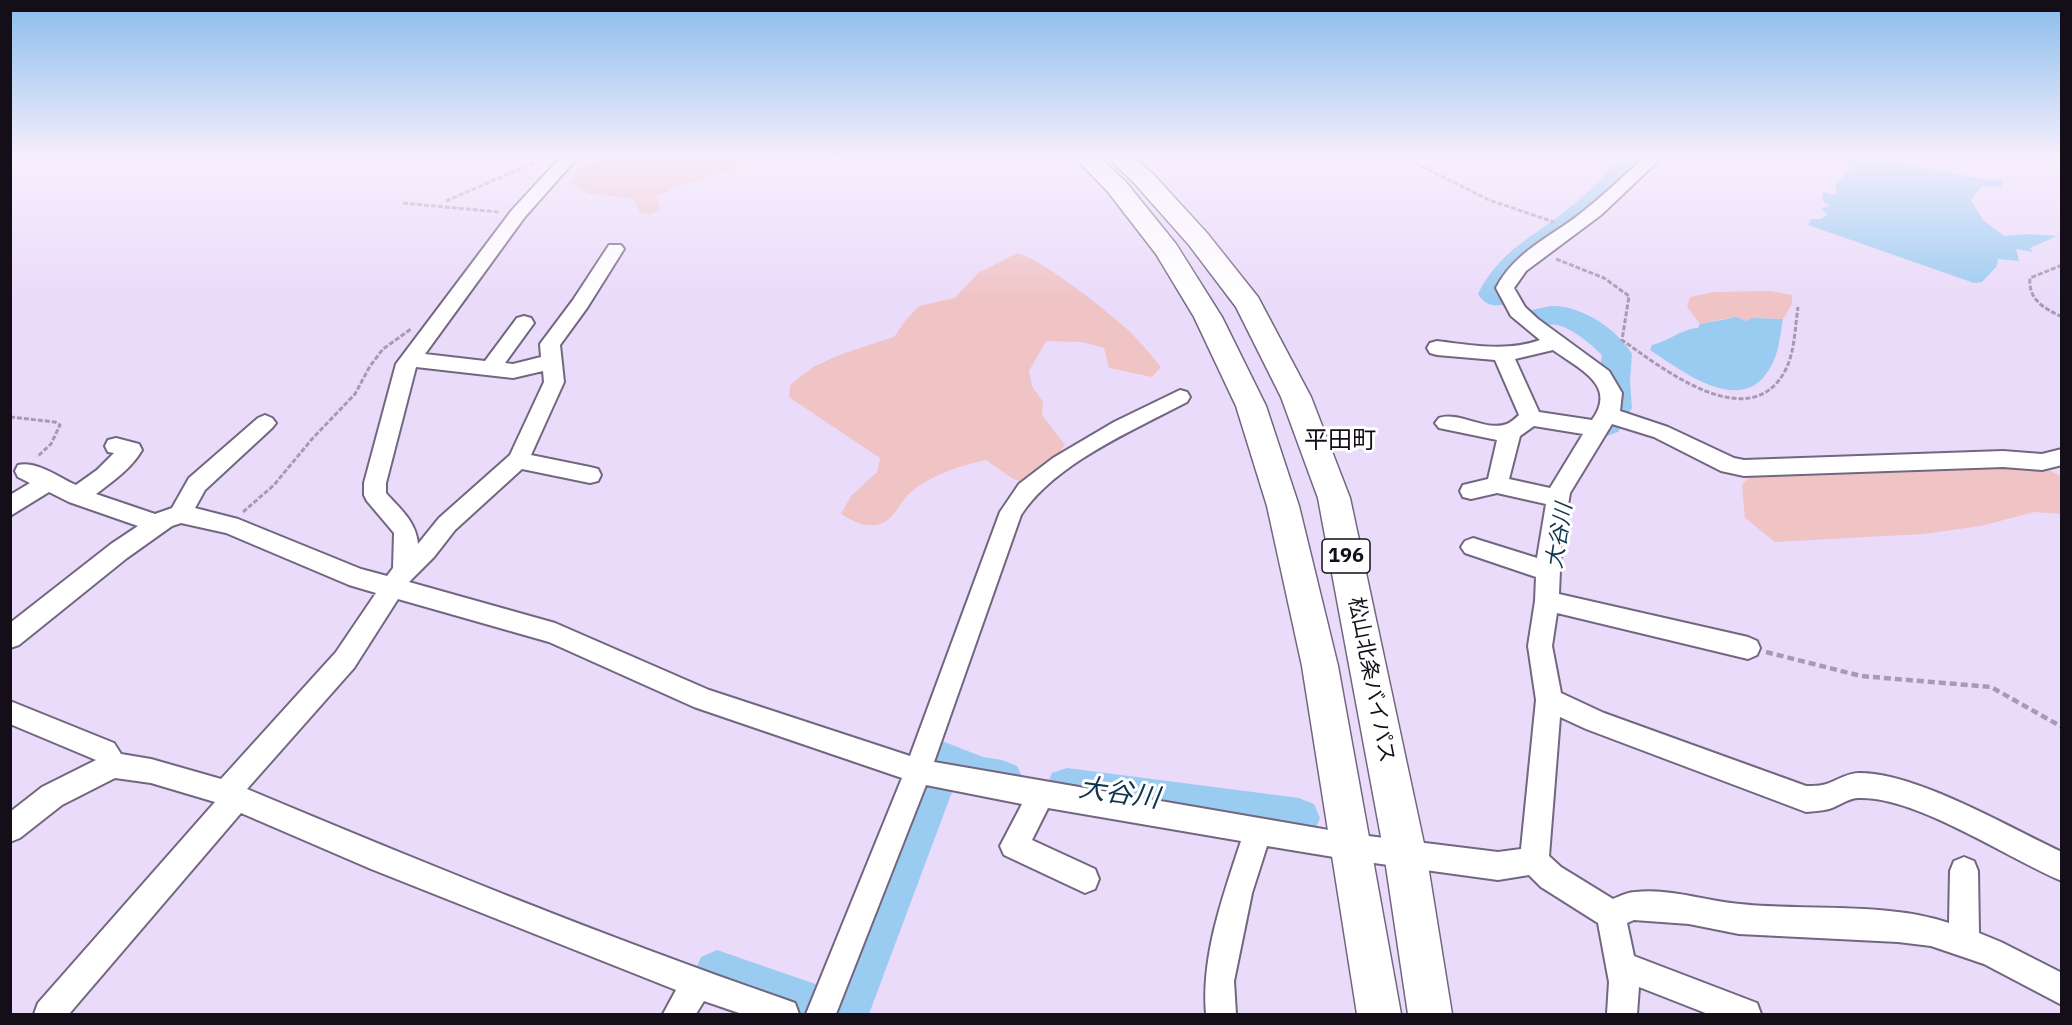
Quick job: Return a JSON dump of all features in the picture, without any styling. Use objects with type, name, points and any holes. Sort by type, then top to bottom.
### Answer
[{"type":"highway","name":"196","points":[[1132,206],[1167,250],[1208,318],[1251,406],[1284,506],[1320,666],[1379,1014]]},
{"type":"highway","name":"松山北条バイパス","points":[[1168,206],[1198,239],[1248,304],[1296,397],[1334,498],[1405,853],[1430,1014]]},
{"type":"street","points":[[397,579],[408,544],[406,529],[375,495],[375,483],[403,369],[525,206]]},
{"type":"street","points":[[1534,861],[1549,700],[1540,646],[1547,601],[1549,546],[1559,492],[1610,411],[1612,393],[1602,376],[1555,342],[1518,311],[1505,288],[1508,280],[1539,251],[1571,230],[1599,206]]},
{"type":"street","points":[[49,1014],[345,660],[397,579],[426,550],[447,524],[519,460],[554,382],[550,344],[580,304],[615,249]]},
{"type":"street","points":[[490,369],[524,322]]},
{"type":"street","points":[[1437,348],[1503,355],[1536,350],[1555,342]]},
{"type":"street","points":[[1503,355],[1531,418]]},
{"type":"street","points":[[410,359],[513,371],[551,362]]},
{"type":"street","points":[[821,1014],[918,771],[1011,512],[1026,491],[1058,466],[1180,397]]},
{"type":"street","points":[[1446,423],[1489,432],[1510,432],[1531,418],[1602,422],[1661,432],[1729,465],[1744,468],[1983,460],[2042,462],[2061,457]]},
{"type":"street","points":[[10,638],[119,551],[169,519],[197,484],[265,423]]},
{"type":"street","points":[[1497,485],[1510,432]]},
{"type":"street","points":[[77,496],[105,476],[131,450],[116,446]]},
{"type":"street","points":[[519,460],[590,475]]},
{"type":"street","points":[[26,471],[77,496],[169,519],[230,525],[357,578],[397,579],[464,606],[555,633],[703,699],[918,771],[1041,795],[1352,847],[1498,866],[1534,861]]},
{"type":"street","points":[[10,507],[48,482]]},
{"type":"street","points":[[1471,492],[1497,485],[1558,498]]},
{"type":"street","points":[[1473,547],[1548,571]]},
{"type":"street","points":[[1547,601],[1748,648]]},
{"type":"street","points":[[1549,700],[1595,721],[1806,799],[1828,796],[1846,787],[1861,785],[1893,791],[1932,805],[2061,867]]},
{"type":"street","points":[[10,712],[105,751],[113,765]]},
{"type":"street","points":[[10,829],[52,796],[113,765],[152,771],[232,795],[381,859],[698,984],[784,1014]]},
{"type":"street","points":[[1041,795],[1014,846],[1085,879]]},
{"type":"street","points":[[1221,1014],[1219,981],[1238,893],[1257,832]]},
{"type":"street","points":[[1534,861],[1551,877],[1611,914],[1624,982],[1622,1014]]},
{"type":"street","points":[[1964,871],[1964,942]]},
{"type":"street","points":[[1611,914],[1634,906],[1689,910],[1739,919],[1898,927],[1931,931],[1964,942],[2024,968],[2061,990]]},
{"type":"street","points":[[1622,966],[1746,1014]]},
{"type":"street","points":[[678,1014],[698,984]]},
{"type":"path","points":[[440,206],[518,214]]},
{"type":"path","points":[[1509,206],[1533,213],[1571,230]]},
{"type":"path","points":[[1539,251],[1599,276],[1623,289],[1629,296],[1622,340],[1681,380],[1734,401],[1749,400],[1765,394],[1784,373],[1791,355],[1798,308]]},
{"type":"path","points":[[2061,265],[2030,278],[2028,288],[2032,297],[2041,306],[2061,317]]},
{"type":"path","points":[[230,525],[274,485],[312,439],[355,394],[370,366],[383,349],[395,338],[411,329],[441,317]]},
{"type":"path","points":[[10,417],[60,425],[51,444],[26,468],[26,471]]},
{"type":"path","points":[[1748,648],[1861,676],[1991,687],[2061,727]]},
{"type":"shaded area","points":[[636,206],[660,206],[660,209],[650,215],[640,213]]},
{"type":"shaded area","points":[[1017,253],[1042,265],[1074,286],[1131,333],[1161,367],[1152,377],[1109,368],[1104,348],[1082,342],[1046,341],[1029,371],[1032,386],[1043,402],[1042,415],[1065,445],[1055,459],[1023,482],[1013,479],[986,460],[955,468],[917,487],[885,522],[869,525],[850,520],[841,514],[851,496],[877,472],[880,458],[789,397],[790,385],[813,367],[839,355],[894,337],[919,306],[955,298],[978,273]]},
{"type":"shaded area","points":[[1771,291],[1792,295],[1792,304],[1783,319],[1752,318],[1746,321],[1729,318],[1700,324],[1687,307],[1690,297],[1714,292]]},
{"type":"shaded area","points":[[1878,458],[2044,468],[2061,476],[2061,514],[2034,512],[1981,526],[1923,534],[1775,542],[1745,518],[1742,485],[1757,469]]},
{"type":"water","points":[[1830,206],[1974,206],[1983,220],[2004,236],[2028,234],[2057,236],[2030,248],[2033,252],[2016,249],[2019,261],[1998,259],[1997,266],[1982,282],[1974,283],[1808,225],[1811,219],[1821,219],[1827,215],[1821,208]]},
{"type":"water","points":[[1737,317],[1746,321],[1752,318],[1783,319],[1773,363],[1758,382],[1744,389],[1728,390],[1712,386],[1678,369],[1650,350],[1652,345],[1698,328],[1700,324]]},
{"type":"waterway","name":"大谷川","points":[[1496,297],[1493,294],[1500,279],[1521,256],[1588,206]]},
{"type":"waterway","name":"大谷川","points":[[1533,319],[1561,316],[1583,326],[1614,349],[1618,358],[1614,381],[1616,408],[1607,424]]},
{"type":"waterway","name":"大谷川","points":[[942,760],[982,776],[1002,779]]},
{"type":"waterway","name":"大谷川","points":[[849,1006],[934,784]]},
{"type":"waterway","name":"大谷川","points":[[1067,787],[1299,818]]},
{"type":"waterway","name":"大谷川","points":[[717,973],[807,1004]]},
{"type":"district","name":"平田町","points":[[1340,441]]}]
